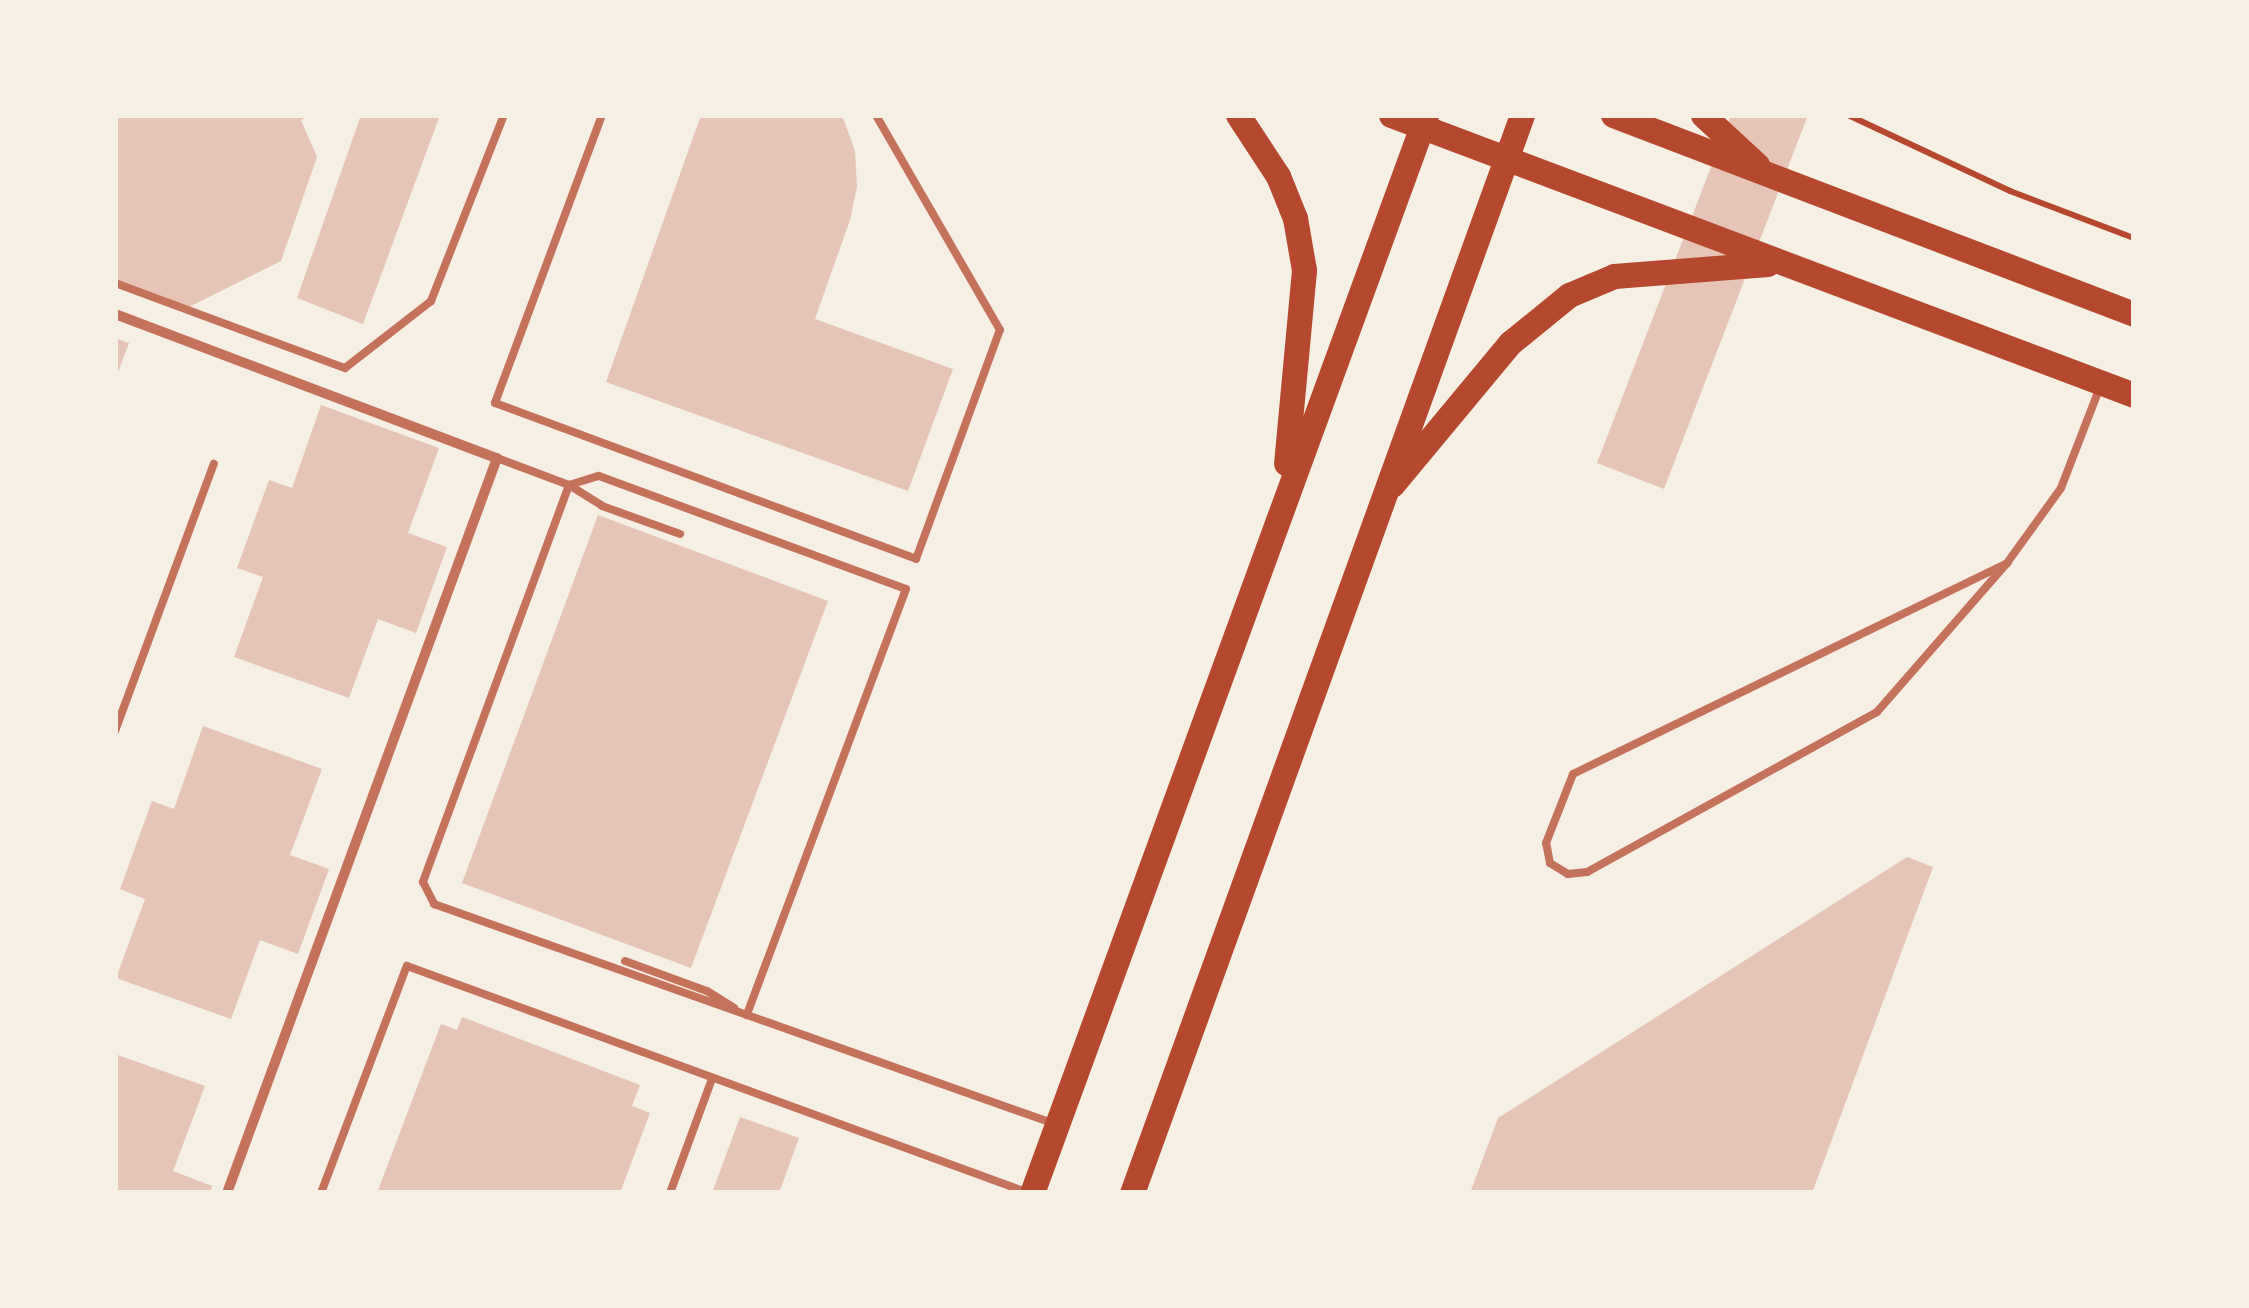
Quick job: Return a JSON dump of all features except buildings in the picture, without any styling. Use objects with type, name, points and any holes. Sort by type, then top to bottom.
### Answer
[{"type":"main road","points":[[1238,115],[1278,176],[1295,218],[1304,270],[1282,500]]},
{"type":"main road","points":[[1392,115],[1424,121],[1507,159],[2134,395]]},
{"type":"main road","points":[[1132,1193],[1522,115]]},
{"type":"main road","points":[[1613,115],[1786,185],[2134,314]]},
{"type":"main road","points":[[1703,115],[1753,162],[1786,185]]},
{"type":"main road","points":[[1030,1193],[1424,121]]},
{"type":"main road","points":[[1382,496],[1510,343],[1569,295],[1614,276],[1779,263]]},
{"type":"street","points":[[115,314],[497,458],[227,1193]]},
{"type":"lane","points":[[115,283],[344,368],[431,301],[504,115]]},
{"type":"lane","points":[[602,115],[495,402],[916,559],[1000,330],[876,115]]},
{"type":"lane","points":[[2007,563],[1572,774],[1546,843],[1550,863],[1568,874],[1587,872],[1877,712],[2007,563],[2060,488],[2101,382]]},
{"type":"lane","points":[[497,458],[569,485],[602,506],[680,534]]},
{"type":"lane","points":[[115,731],[214,464]]},
{"type":"lane","points":[[569,485],[599,476],[906,589],[747,1015]]},
{"type":"lane","points":[[569,485],[423,882],[434,904],[1057,1125]]},
{"type":"lane","points":[[625,960],[708,992],[747,1015]]},
{"type":"lane","points":[[322,1193],[407,966],[1030,1193]]},
{"type":"lane","points":[[670,1193],[712,1079]]},
{"type":"path","points":[[1848,115],[2010,191],[2134,238]]}]
